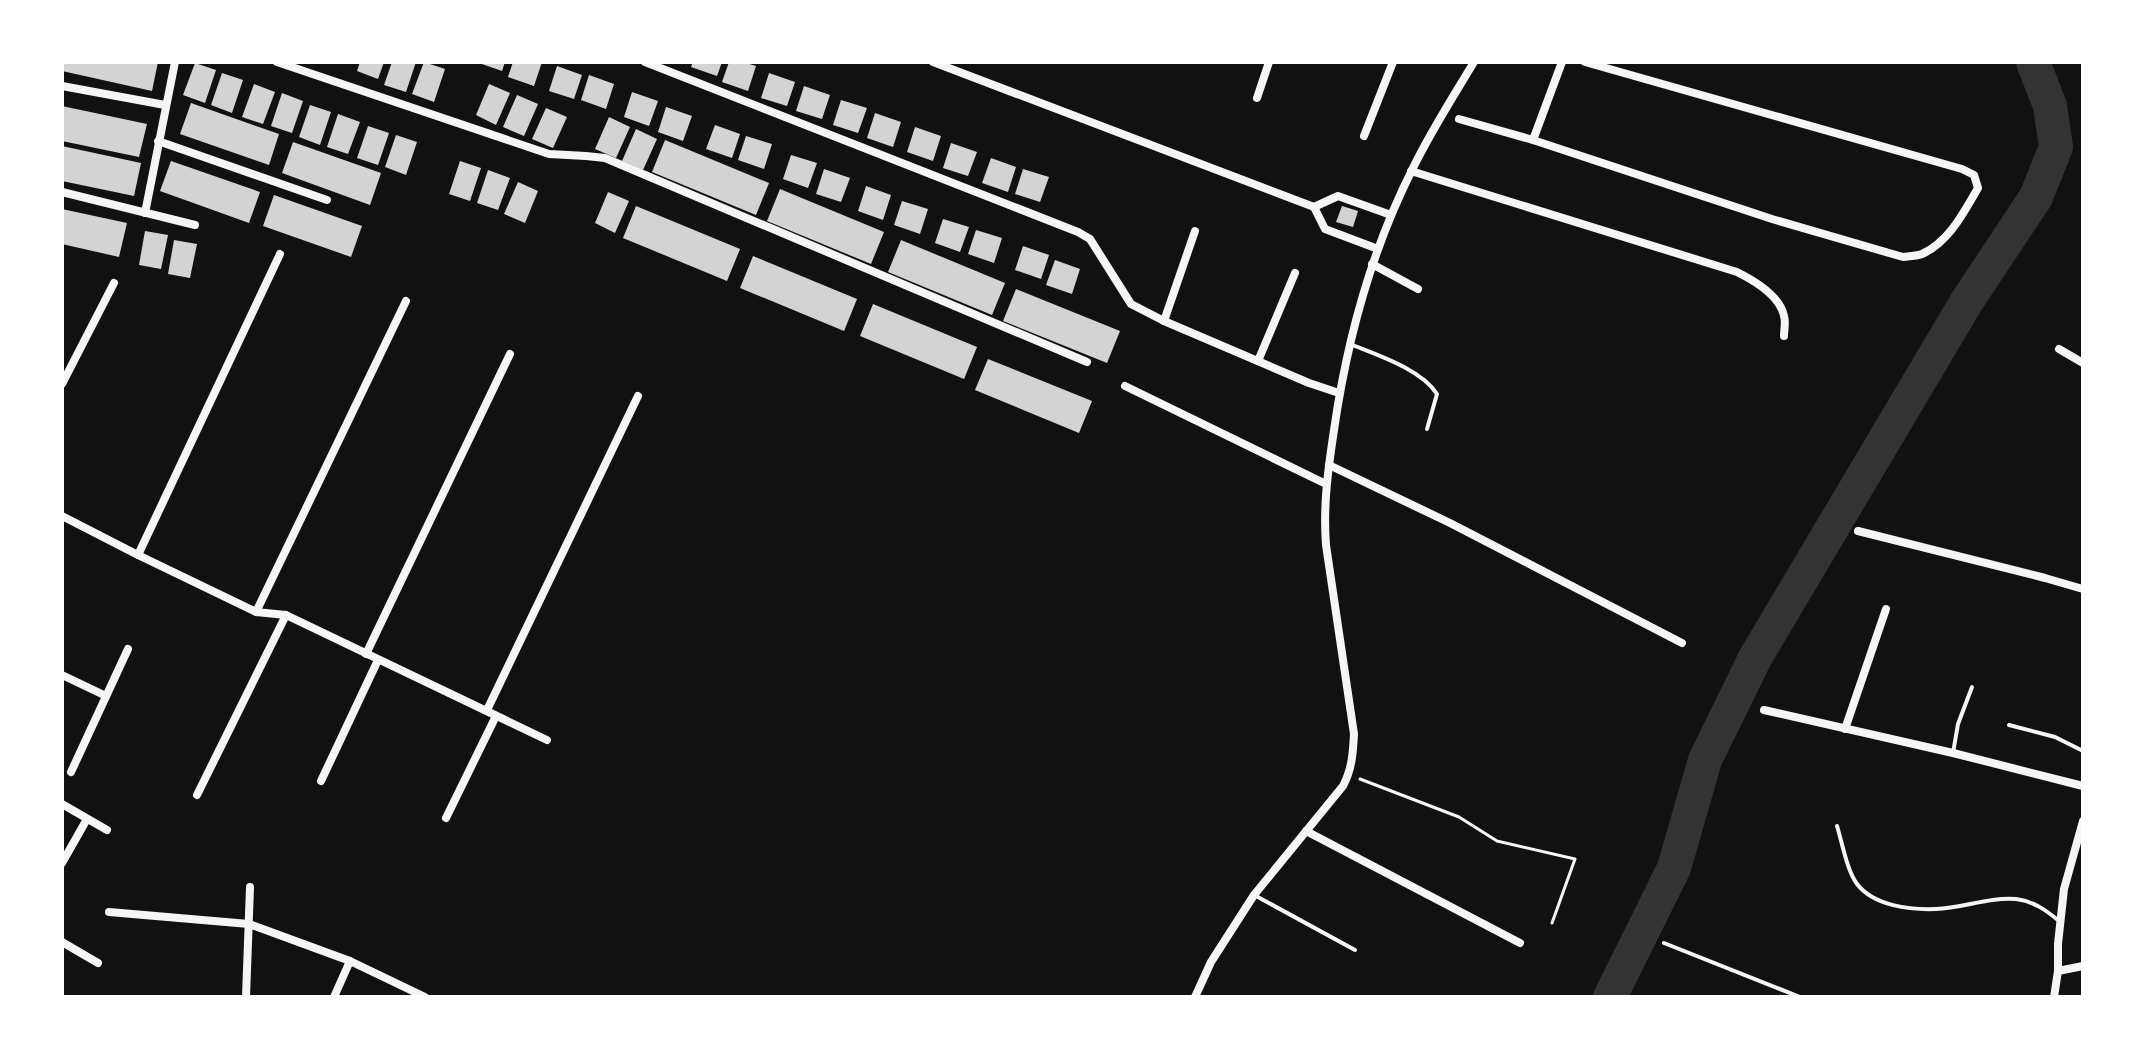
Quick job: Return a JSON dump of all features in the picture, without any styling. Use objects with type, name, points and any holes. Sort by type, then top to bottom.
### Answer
[{"type":"street","points":[[145,213],[175,62]]},
{"type":"street","points":[[277,62],[549,154],[605,158],[1087,362]]},
{"type":"street","points":[[645,62],[1078,232],[1090,239],[1131,304],[1164,321],[1339,393]]},
{"type":"street","points":[[933,62],[1314,207],[1325,229],[1378,249]]},
{"type":"street","points":[[1257,98],[1269,62]]},
{"type":"street","points":[[1364,136],[1393,62]]},
{"type":"street","points":[[1195,997],[1211,962],[1254,895],[1343,786],[1353,762],[1354,734],[1323,514],[1339,393],[1372,264],[1391,215],[1411,171],[1474,62]]},
{"type":"street","points":[[1533,140],[1562,62]]},
{"type":"street","points":[[1459,119],[1533,140],[1772,219],[1903,257],[1921,254],[1938,243],[1959,221],[1978,188],[1974,175],[1962,169],[1585,62]]},
{"type":"street","points":[[62,86],[165,105]]},
{"type":"street","points":[[158,141],[327,200]]},
{"type":"street","points":[[1411,171],[1737,272],[1757,281],[1775,300],[1784,314],[1784,336]]},
{"type":"street","points":[[62,192],[195,225]]},
{"type":"street","points":[[1314,207],[1338,196],[1391,215]]},
{"type":"street","points":[[1164,321],[1195,231]]},
{"type":"street","points":[[138,555],[280,254]]},
{"type":"street","points":[[1372,264],[1418,289]]},
{"type":"street","points":[[1258,361],[1295,273]]},
{"type":"street","points":[[62,384],[114,283]]},
{"type":"street","points":[[256,612],[406,301]]},
{"type":"street","points":[[2059,349],[2083,363]]},
{"type":"street","points":[[366,654],[510,354]]},
{"type":"street","points":[[1125,386],[1326,484]]},
{"type":"street","points":[[487,710],[638,396]]},
{"type":"street","points":[[1329,465],[1450,523],[1682,643]]},
{"type":"street","points":[[62,516],[256,612],[286,615],[547,740]]},
{"type":"street","points":[[1858,531],[2083,589]]},
{"type":"street","points":[[1845,729],[1886,609]]},
{"type":"street","points":[[197,795],[286,615]]},
{"type":"street","points":[[71,772],[128,649]]},
{"type":"street","points":[[321,781],[378,660]]},
{"type":"street","points":[[62,675],[106,696]]},
{"type":"street","points":[[1764,710],[2083,786]]},
{"type":"street","points":[[446,818],[496,716]]},
{"type":"street","points":[[62,804],[107,830]]},
{"type":"street","points":[[62,863],[87,819]]},
{"type":"street","points":[[2054,997],[2064,889],[2083,821]]},
{"type":"street","points":[[1306,831],[1520,943]]},
{"type":"street","points":[[246,997],[250,887]]},
{"type":"street","points":[[109,912],[249,924],[350,961],[425,997]]},
{"type":"street","points":[[62,942],[98,963]]},
{"type":"street","points":[[334,997],[350,961]]},
{"type":"street","points":[[2058,971],[2083,966]]},
{"type":"lane","points":[[1350,344],[1391,362],[1431,385],[1437,394],[1427,429]]},
{"type":"lane","points":[[1953,753],[1958,724],[1972,687]]},
{"type":"lane","points":[[2009,725],[2055,737],[2083,751]]},
{"type":"lane","points":[[1837,826],[1856,882],[1872,899],[1895,905],[1937,909],[1983,900],[2018,899],[2043,908],[2060,922]]},
{"type":"lane","points":[[1254,895],[1355,950]]},
{"type":"lane","points":[[1664,943],[1800,997]]},
{"type":"path","points":[[1349,774],[1459,817],[1497,841],[1575,859],[1552,923]]},
{"type":"building","points":[[62,62],[158,62],[152,91],[62,71]]},
{"type":"building","points":[[360,62],[384,62],[378,79],[357,71]]},
{"type":"building","points":[[392,62],[416,62],[406,92],[384,85]]},
{"type":"building","points":[[424,62],[445,69],[434,102],[412,94]]},
{"type":"building","points":[[476,62],[505,62],[502,71]]},
{"type":"building","points":[[513,62],[542,62],[534,86],[508,77]]},
{"type":"building","points":[[693,62],[722,62],[717,76],[691,67]]},
{"type":"building","points":[[729,62],[756,66],[748,91],[722,82]]},
{"type":"building","points":[[195,63],[216,70],[205,103],[183,95]]},
{"type":"building","points":[[557,66],[582,75],[574,99],[549,91]]},
{"type":"building","points":[[222,73],[243,80],[232,113],[211,105]]},
{"type":"building","points":[[769,73],[795,82],[787,106],[761,98]]},
{"type":"building","points":[[589,75],[614,84],[606,109],[581,100]]},
{"type":"building","points":[[254,84],[275,92],[263,124],[242,117]]},
{"type":"building","points":[[489,84],[510,93],[496,125],[476,115]]},
{"type":"building","points":[[804,86],[830,95],[822,119],[796,111]]},
{"type":"building","points":[[632,92],[658,101],[649,126],[624,117]]},
{"type":"building","points":[[282,93],[303,101],[292,133],[271,126]]},
{"type":"building","points":[[517,95],[538,104],[524,136],[503,127]]},
{"type":"building","points":[[841,100],[867,108],[858,133],[833,125]]},
{"type":"building","points":[[191,103],[279,134],[269,165],[180,134]]},
{"type":"building","points":[[310,105],[331,112],[320,145],[299,137]]},
{"type":"building","points":[[62,106],[147,124],[139,157],[62,141]]},
{"type":"building","points":[[666,107],[692,116],[683,141],[658,132]]},
{"type":"building","points":[[546,108],[567,117],[553,148],[532,139]]},
{"type":"building","points":[[875,113],[901,122],[893,147],[867,138]]},
{"type":"building","points":[[338,114],[360,122],[348,154],[327,147]]},
{"type":"building","points":[[609,117],[630,127],[616,158],[595,149]]},
{"type":"building","points":[[715,125],[740,134],[732,158],[706,149]]},
{"type":"building","points":[[368,126],[389,133],[378,165],[357,158]]},
{"type":"building","points":[[915,127],[941,136],[933,161],[907,152]]},
{"type":"building","points":[[636,129],[657,139],[643,170],[622,161]]},
{"type":"building","points":[[396,135],[417,142],[406,175],[385,167]]},
{"type":"building","points":[[746,136],[772,144],[764,169],[738,160]]},
{"type":"building","points":[[665,140],[769,183],[756,215],[652,172]]},
{"type":"building","points":[[293,142],[381,173],[370,205],[282,173]]},
{"type":"building","points":[[951,143],[977,152],[968,176],[943,168]]},
{"type":"building","points":[[62,146],[141,163],[134,196],[62,181]]},
{"type":"building","points":[[791,155],[817,163],[808,188],[783,179]]},
{"type":"building","points":[[991,158],[1016,167],[1008,192],[982,183]]},
{"type":"building","points":[[171,161],[260,192],[249,223],[160,191]]},
{"type":"building","points":[[460,161],[481,168],[470,201],[449,194]]},
{"type":"building","points":[[824,169],[850,178],[841,202],[816,194]]},
{"type":"building","points":[[1023,169],[1049,177],[1040,202],[1015,194]]},
{"type":"building","points":[[488,170],[510,178],[498,210],[477,203]]},
{"type":"building","points":[[518,182],[538,191],[525,223],[504,214]]},
{"type":"building","points":[[866,186],[891,195],[883,220],[858,211]]},
{"type":"building","points":[[780,189],[884,232],[871,264],[767,221]]},
{"type":"building","points":[[608,192],[629,201],[615,233],[595,223]]},
{"type":"building","points":[[274,195],[362,226],[351,257],[263,226]]},
{"type":"building","points":[[902,201],[928,209],[920,234],[894,225]]},
{"type":"building","points":[[636,206],[740,249],[727,281],[623,238]]},
{"type":"building","points":[[1342,206],[1358,211],[1353,227],[1336,222]]},
{"type":"building","points":[[62,209],[127,223],[119,257],[62,244]]},
{"type":"building","points":[[943,219],[969,227],[960,252],[935,243]]},
{"type":"building","points":[[976,230],[1002,238],[994,263],[968,254]]},
{"type":"building","points":[[145,231],[168,235],[161,269],[139,265]]},
{"type":"building","points":[[174,240],[197,244],[190,278],[168,274]]},
{"type":"building","points":[[901,240],[1005,283],[992,315],[888,272]]},
{"type":"building","points":[[1023,246],[1049,255],[1041,279],[1015,270]]},
{"type":"building","points":[[753,256],[857,299],[844,331],[740,288]]},
{"type":"building","points":[[1055,260],[1080,269],[1072,294],[1046,285]]},
{"type":"building","points":[[1016,289],[1120,331],[1107,363],[1003,321]]},
{"type":"building","points":[[873,304],[977,347],[964,379],[860,336]]},
{"type":"building","points":[[988,359],[1092,401],[1079,433],[975,390]]},
{"type":"waterway","points":[[1610,997],[1674,868],[1705,760],[1755,658],[1967,301],[2036,197],[2056,147],[2050,106],[2033,62]]}]
